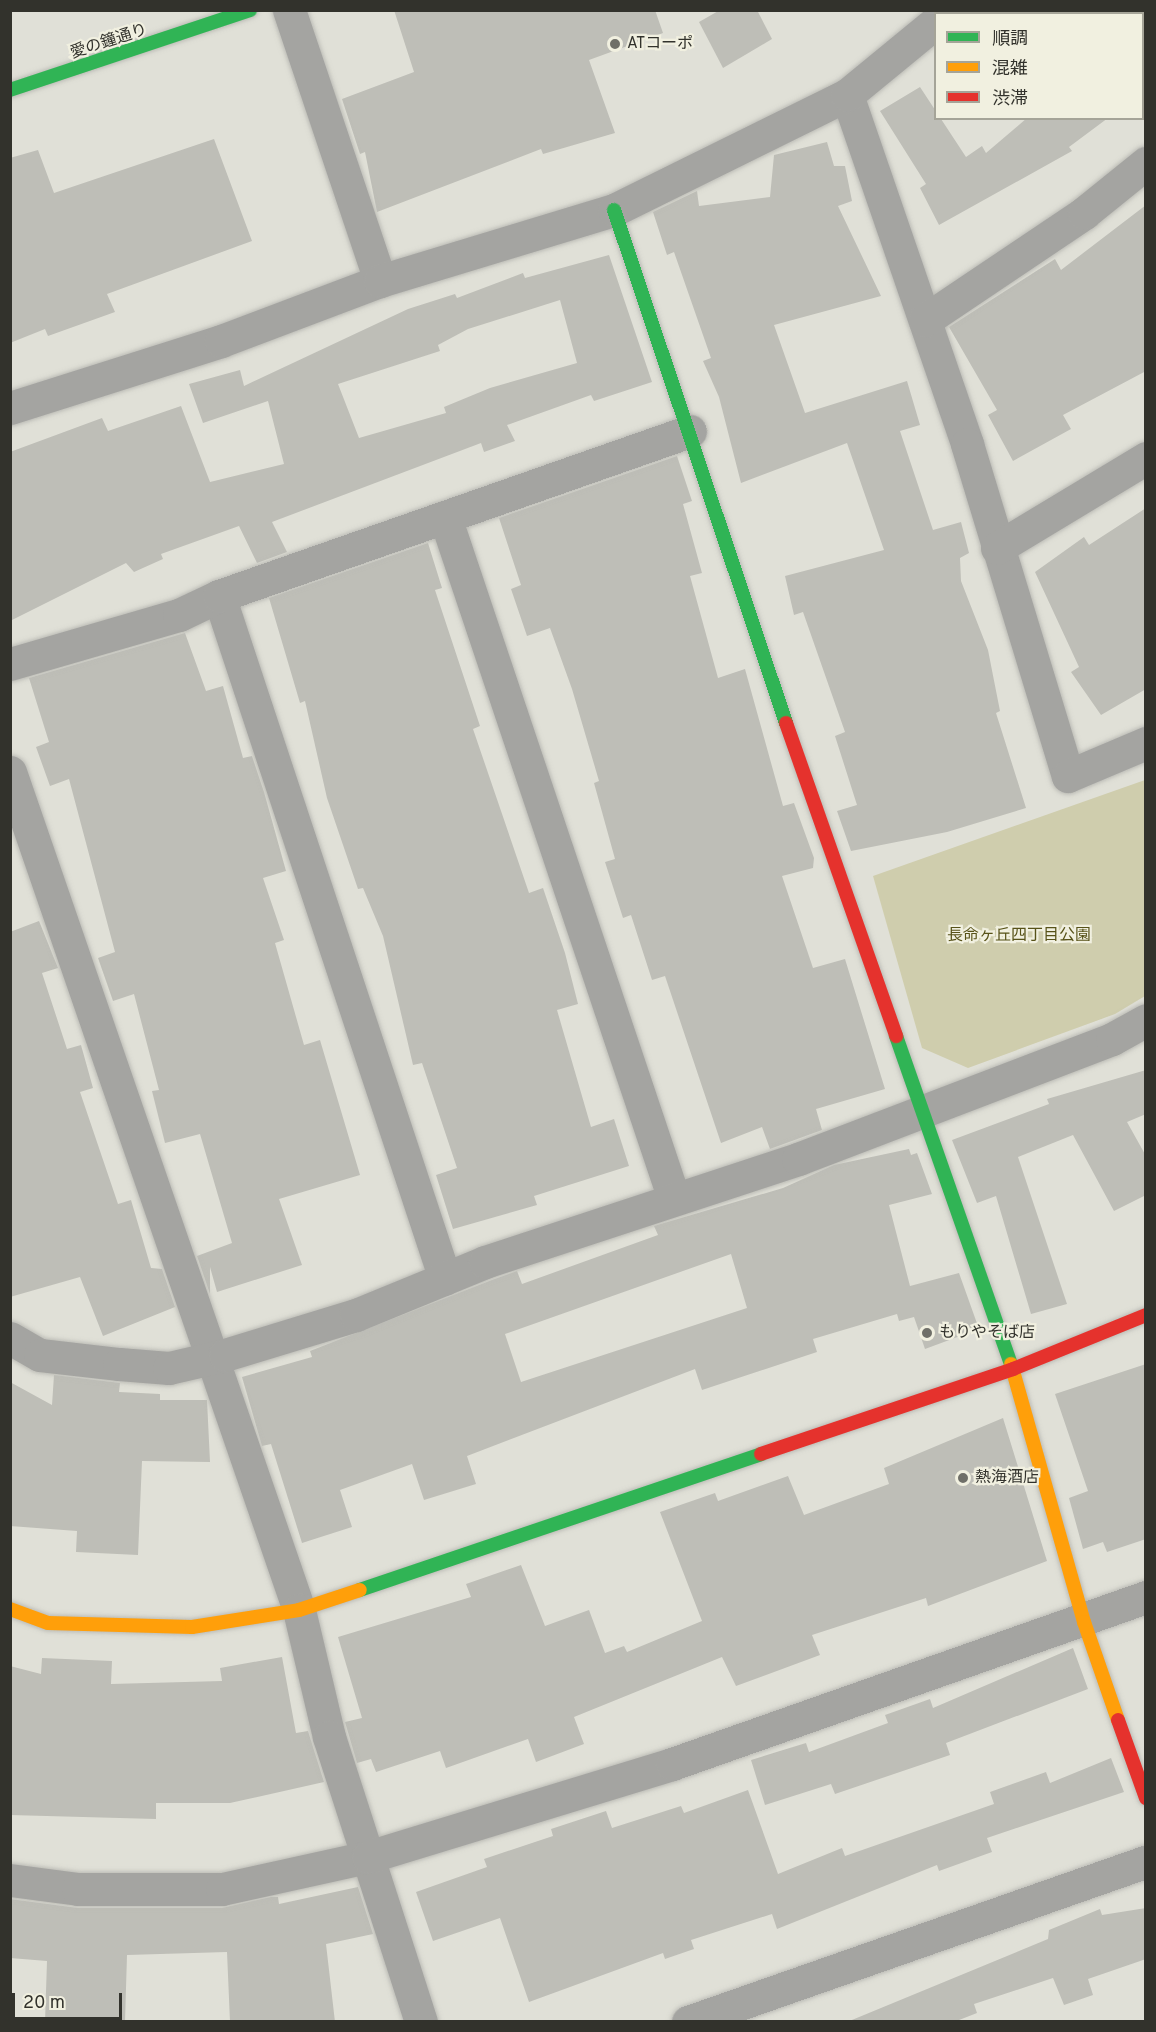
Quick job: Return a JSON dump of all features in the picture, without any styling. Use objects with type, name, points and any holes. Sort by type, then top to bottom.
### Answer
[{"type":"street","name":"愛の鐘通り","points":[[10,90],[250,10]]},
{"type":"street","points":[[289,10],[380,281]]},
{"type":"street","points":[[10,408],[221,341],[380,281],[614,210],[847,95],[934,24]]},
{"type":"street","points":[[847,95],[925,320],[1068,776],[1146,743]]},
{"type":"street","points":[[925,320],[1084,213],[1146,162]]},
{"type":"street","points":[[614,210],[921,1112],[1013,1369],[1084,1622],[1146,1798]]},
{"type":"street","points":[[10,664],[179,615],[219,596],[690,431]]},
{"type":"street","points":[[997,548],[1146,458]]},
{"type":"street","points":[[445,517],[674,1199]]},
{"type":"street","points":[[219,596],[445,1279]]},
{"type":"street","points":[[10,772],[210,1358],[299,1610],[329,1737],[421,2022]]},
{"type":"street","points":[[10,1338],[40,1355],[119,1364],[169,1368],[210,1358],[356,1315],[445,1279],[921,1112],[1112,1039],[1146,1020]]},
{"type":"street","points":[[10,1609],[48,1623],[192,1627],[299,1610],[1013,1369],[1146,1315]]},
{"type":"street","points":[[10,1880],[78,1889],[222,1889],[368,1857],[672,1764],[1084,1622],[1146,1597]]},
{"type":"street","points":[[688,2022],[1146,1862]]},
{"type":"green space","name":"長命ヶ丘四丁目公園","points":[[1145,780],[1145,996],[1115,1014],[968,1068],[922,1048],[873,876]]},
{"type":"building","points":[[394,10],[655,10],[663,33],[589,60],[615,133],[543,154],[541,149],[377,212],[365,152],[360,154],[342,99],[414,72]]},
{"type":"building","points":[[720,10],[757,10],[772,39],[723,68],[699,22]]},
{"type":"building","points":[[920,87],[934,108],[934,120],[942,120],[966,157],[982,146],[986,153],[1025,120],[1105,120],[1069,147],[1072,151],[939,225],[920,188],[926,184],[880,111]]},
{"type":"building","points":[[214,139],[252,241],[107,294],[115,312],[48,336],[45,329],[10,343],[10,158],[38,150],[54,193]]},
{"type":"building","points":[[827,142],[834,166],[845,166],[852,201],[838,206],[881,296],[774,325],[805,413],[907,381],[920,425],[900,431],[933,530],[961,522],[969,553],[960,558],[961,581],[988,650],[1000,711],[996,713],[1026,808],[947,832],[851,851],[837,811],[857,805],[835,736],[845,732],[803,612],[794,615],[785,576],[884,550],[847,443],[741,483],[719,397],[703,361],[711,358],[674,252],[667,255],[653,212],[697,191],[699,206],[770,197],[774,155]]},
{"type":"building","points":[[1146,205],[1146,371],[1063,415],[1071,429],[1013,461],[988,415],[997,410],[949,327],[1055,259],[1061,270]]},
{"type":"building","points":[[609,255],[652,382],[594,401],[591,395],[507,425],[515,441],[484,452],[481,443],[272,522],[287,552],[257,563],[239,526],[161,554],[163,559],[134,572],[126,563],[10,621],[10,452],[102,418],[108,431],[181,406],[210,482],[284,464],[268,401],[203,423],[189,384],[240,370],[244,386],[408,309],[455,294],[457,298],[523,273],[525,278]],"holes":[[[560,300],[577,363],[490,388],[444,407],[446,413],[359,438],[338,384],[440,351],[438,345],[468,329]]]},
{"type":"building","points":[[677,456],[692,501],[683,504],[702,573],[690,576],[718,678],[745,669],[783,806],[794,803],[814,858],[813,868],[782,876],[813,968],[845,959],[885,1089],[816,1109],[822,1130],[770,1149],[762,1127],[721,1143],[665,976],[652,980],[631,915],[623,918],[605,862],[615,859],[594,783],[599,781],[572,689],[550,628],[527,636],[511,589],[521,585],[499,518]]},
{"type":"building","points":[[1146,508],[1146,689],[1101,715],[1071,672],[1079,667],[1035,572],[1084,537],[1089,545]]},
{"type":"building","points":[[428,543],[442,588],[435,590],[480,726],[473,729],[529,893],[543,888],[565,953],[578,1004],[557,1010],[591,1127],[614,1119],[629,1166],[534,1196],[537,1205],[453,1229],[436,1175],[457,1168],[422,1063],[413,1065],[383,936],[363,888],[358,889],[327,798],[305,701],[300,703],[269,598]]},
{"type":"building","points":[[185,633],[206,691],[223,686],[243,758],[252,756],[264,792],[286,871],[263,878],[284,940],[275,943],[304,1045],[320,1040],[360,1175],[279,1199],[302,1265],[217,1292],[210,1267],[210,1294],[197,1256],[232,1243],[200,1134],[165,1143],[152,1091],[159,1090],[134,994],[113,1001],[98,958],[115,952],[69,779],[50,786],[36,747],[49,742],[29,678]]},
{"type":"building","points":[[39,921],[58,968],[42,973],[67,1049],[81,1045],[93,1088],[80,1092],[118,1204],[131,1200],[151,1268],[162,1269],[175,1307],[103,1336],[80,1277],[10,1297],[10,932]]},
{"type":"building","points":[[1146,1070],[1146,1114],[1127,1122],[1146,1156],[1146,1195],[1114,1211],[1073,1135],[1018,1157],[1067,1304],[1031,1314],[996,1196],[977,1203],[952,1140],[1049,1104],[1047,1099]]},
{"type":"building","points":[[909,1149],[911,1155],[917,1153],[932,1194],[889,1205],[910,1286],[959,1273],[979,1329],[925,1349],[914,1317],[899,1321],[897,1314],[813,1339],[817,1352],[702,1390],[695,1369],[467,1456],[476,1484],[424,1500],[412,1464],[340,1490],[352,1527],[302,1543],[271,1444],[262,1446],[242,1377],[312,1357],[310,1351],[517,1271],[522,1284],[658,1235],[654,1226],[783,1188],[834,1165]],"holes":[[[731,1254],[747,1308],[521,1382],[505,1334]]]},
{"type":"building","points":[[1146,1364],[1146,1539],[1107,1552],[1103,1542],[1083,1549],[1069,1498],[1088,1491],[1055,1394]]},
{"type":"building","points":[[54,1375],[120,1383],[119,1392],[160,1394],[160,1400],[207,1400],[210,1462],[142,1461],[138,1555],[76,1552],[77,1531],[10,1526],[10,1382],[52,1405]]},
{"type":"building","points":[[1003,1418],[1047,1561],[928,1606],[926,1598],[812,1635],[820,1655],[736,1686],[722,1657],[574,1717],[584,1744],[536,1762],[528,1739],[446,1768],[440,1751],[376,1772],[371,1759],[357,1763],[345,1722],[362,1718],[338,1637],[471,1597],[466,1584],[521,1565],[545,1626],[589,1610],[605,1653],[624,1646],[627,1652],[702,1621],[660,1512],[715,1493],[718,1501],[788,1476],[804,1515],[889,1484],[884,1468]]},
{"type":"building","points":[[1073,1648],[1088,1689],[946,1743],[950,1755],[835,1794],[831,1784],[765,1805],[751,1760],[806,1743],[809,1752],[888,1723],[885,1715],[930,1699],[933,1708]]},
{"type":"building","points":[[282,1657],[296,1733],[308,1731],[324,1782],[230,1803],[156,1803],[156,1819],[10,1815],[10,1666],[41,1674],[42,1658],[112,1661],[111,1684],[222,1681],[220,1668]]},
{"type":"building","points":[[1111,1758],[1124,1792],[987,1838],[992,1852],[939,1871],[937,1865],[777,1929],[772,1914],[691,1940],[694,1949],[665,1959],[663,1953],[529,2002],[500,1918],[433,1941],[416,1892],[487,1867],[484,1859],[553,1836],[551,1829],[606,1811],[612,1828],[681,1806],[684,1813],[748,1790],[778,1874],[842,1848],[845,1856],[994,1804],[990,1792],[1046,1772],[1050,1783]]},
{"type":"building","points":[[358,1887],[373,1934],[326,1944],[335,2022],[230,2022],[227,1952],[127,1955],[125,2022],[45,2022],[47,1961],[10,1958],[10,1899],[78,1908],[222,1908],[271,1897],[278,1897],[279,1904]]},
{"type":"building","points":[[1146,1908],[1146,1959],[1088,1979],[1093,1995],[1064,2005],[1053,1978],[974,2004],[977,2013],[954,2022],[847,2022],[1048,1939],[1049,1930],[1100,1909],[1102,1915]]},
{"type":"traffic: fast","points":[[10,90],[250,10]]},
{"type":"traffic: fast","points":[[614,210],[786,723]]},
{"type":"traffic: fast","points":[[896,1036],[1011,1364]]},
{"type":"traffic: fast","points":[[360,1590],[761,1454]]},
{"type":"traffic: slow","points":[[1011,1364],[1084,1622],[1118,1720]]},
{"type":"traffic: slow","points":[[10,1609],[48,1623],[192,1627],[299,1610],[360,1590]]},
{"type":"traffic: jam","points":[[786,723],[896,1036]]},
{"type":"traffic: jam","points":[[761,1454],[1013,1369],[1146,1315]]},
{"type":"traffic: jam","points":[[1118,1720],[1146,1798]]},
{"type":"place","name":"ATコーポ","points":[[615,44]]},
{"type":"place","name":"もりやそば店","points":[[927,1333]]},
{"type":"place","name":"熱海酒店","points":[[963,1478]]}]
